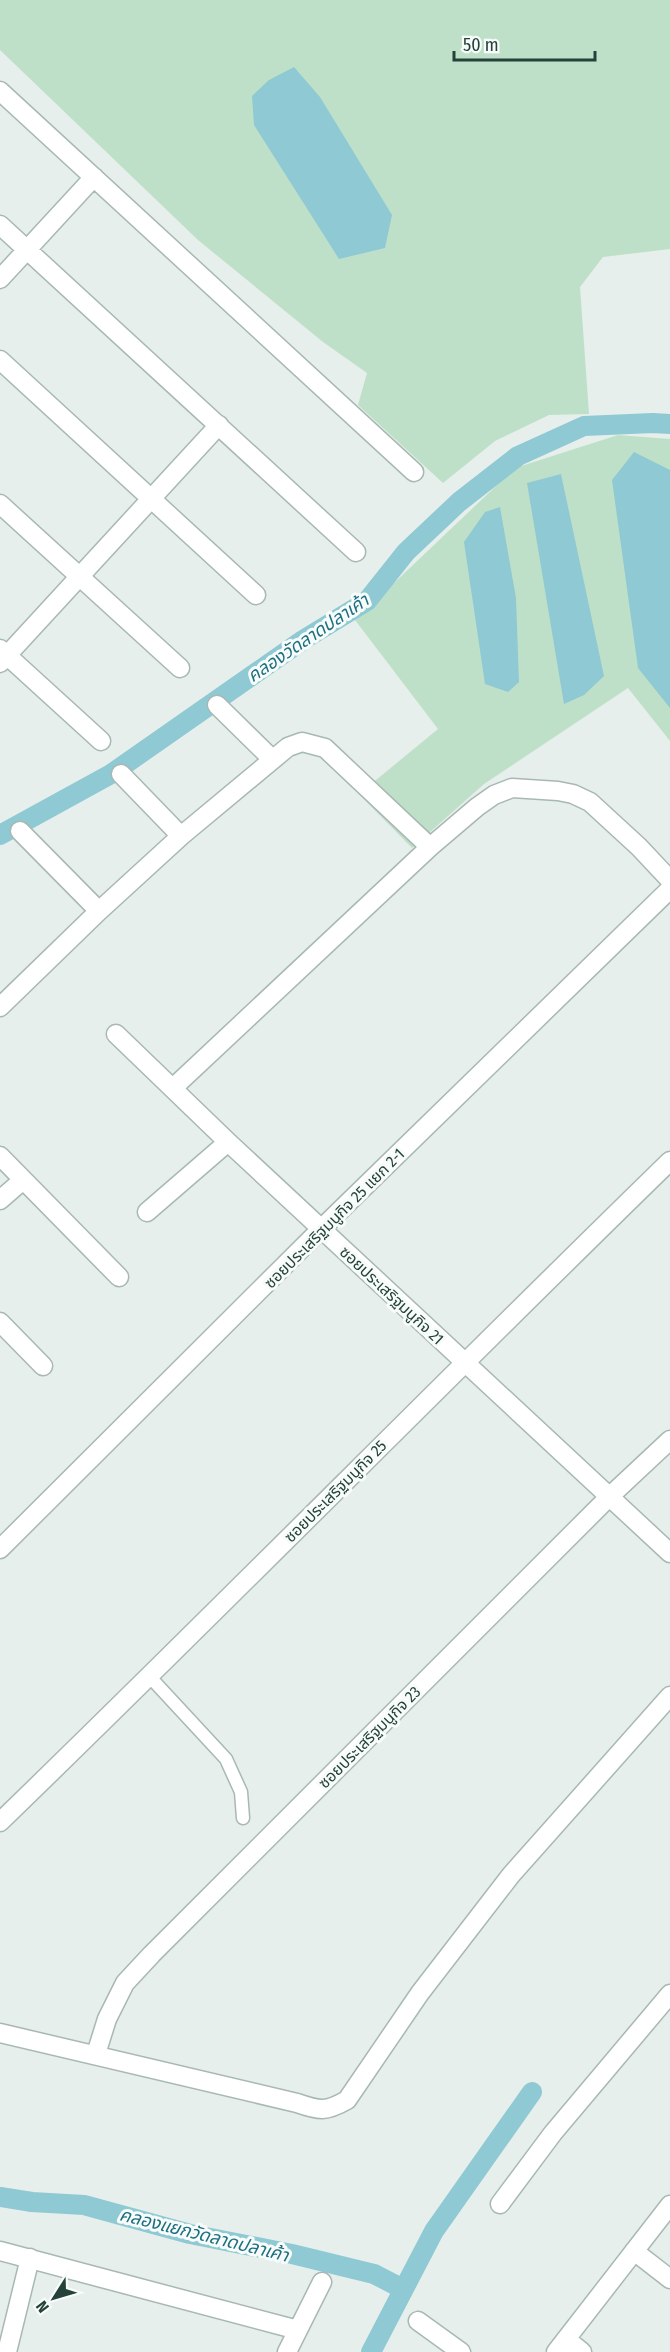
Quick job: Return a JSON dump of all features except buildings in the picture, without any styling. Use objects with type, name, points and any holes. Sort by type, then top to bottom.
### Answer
[{"type":"street","points":[[0,91],[414,472]]},
{"type":"street","points":[[0,279],[94,177]]},
{"type":"street","points":[[0,225],[357,552]]},
{"type":"street","points":[[0,360],[256,595]]},
{"type":"street","points":[[101,741],[2,656],[80,577],[219,425]]},
{"type":"street","points":[[0,504],[180,668]]},
{"type":"street","points":[[217,705],[272,759]]},
{"type":"street","points":[[4,996],[181,836],[272,759],[288,747],[302,742],[325,748],[430,847]]},
{"type":"street","points":[[121,774],[181,836]]},
{"type":"street","points":[[174,1087],[430,847],[494,795],[512,788],[558,791],[573,794],[590,802],[639,847],[670,880]]},
{"type":"street","points":[[20,831],[99,911]]},
{"type":"street","name":"ซอยประเสริฐมนูกิจ 25 แยก 2-1","points":[[0,1549],[321,1229],[670,889]]},
{"type":"street","name":"ซอยประเสริฐมนูกิจ 21","points":[[116,1034],[174,1087],[228,1142],[670,1553]]},
{"type":"street","points":[[147,1212],[228,1142]]},
{"type":"street","points":[[0,1156],[119,1277]]},
{"type":"street","name":"ซอยประเสริฐมนูกิจ 25","points":[[0,1822],[150,1677],[464,1362],[670,1161]]},
{"type":"street","points":[[0,1200],[23,1180]]},
{"type":"street","points":[[0,1322],[43,1366]]},
{"type":"street","name":"ซอยประเสริฐมนูกิจ 23","points":[[96,2054],[107,2019],[125,1983],[609,1497],[670,1440]]},
{"type":"street","points":[[0,2032],[297,2103],[317,2110],[333,2108],[346,2100],[420,1994],[511,1875],[670,1696]]},
{"type":"street","points":[[500,2204],[552,2133],[670,1994]]},
{"type":"street","points":[[582,2352],[561,2346],[670,2205]]},
{"type":"street","points":[[0,2251],[298,2330]]},
{"type":"street","points":[[634,2251],[670,2279]]},
{"type":"street","points":[[7,2352],[30,2258]]},
{"type":"street","points":[[287,2352],[322,2282]]},
{"type":"street","points":[[418,2322],[461,2352]]},
{"type":"lane","points":[[150,1677],[226,1759],[241,1792],[243,1818]]},
{"type":"green space","points":[[0,0],[670,0],[670,249],[603,257],[580,287],[589,414],[549,415],[495,441],[443,483],[358,405],[367,373],[323,342],[198,240],[0,50]]},
{"type":"green space","points":[[618,435],[670,439],[670,741],[628,688],[484,784],[412,848],[359,794],[438,729],[355,620],[515,468]]},
{"type":"water","points":[[294,67],[320,97],[392,215],[385,248],[339,259],[254,125],[252,96],[269,80]]},
{"type":"water","points":[[634,452],[670,470],[670,708],[638,668],[612,480]]},
{"type":"water","points":[[561,474],[604,676],[584,695],[564,704],[527,483]]},
{"type":"water","points":[[500,507],[516,598],[519,682],[508,692],[485,684],[464,542],[485,512]]},
{"type":"waterway","name":"คลองวัดลาดปลาเค้า","points":[[0,835],[111,774],[303,640],[367,601],[406,552],[459,502],[518,456],[584,426],[670,424]]},
{"type":"waterway","points":[[371,2352],[434,2231],[532,2092]]},
{"type":"waterway","name":"คลองแยกวัดลาดปลาเค้า","points":[[0,2197],[32,2202],[84,2205],[190,2234],[292,2254],[374,2274],[403,2289]]}]
